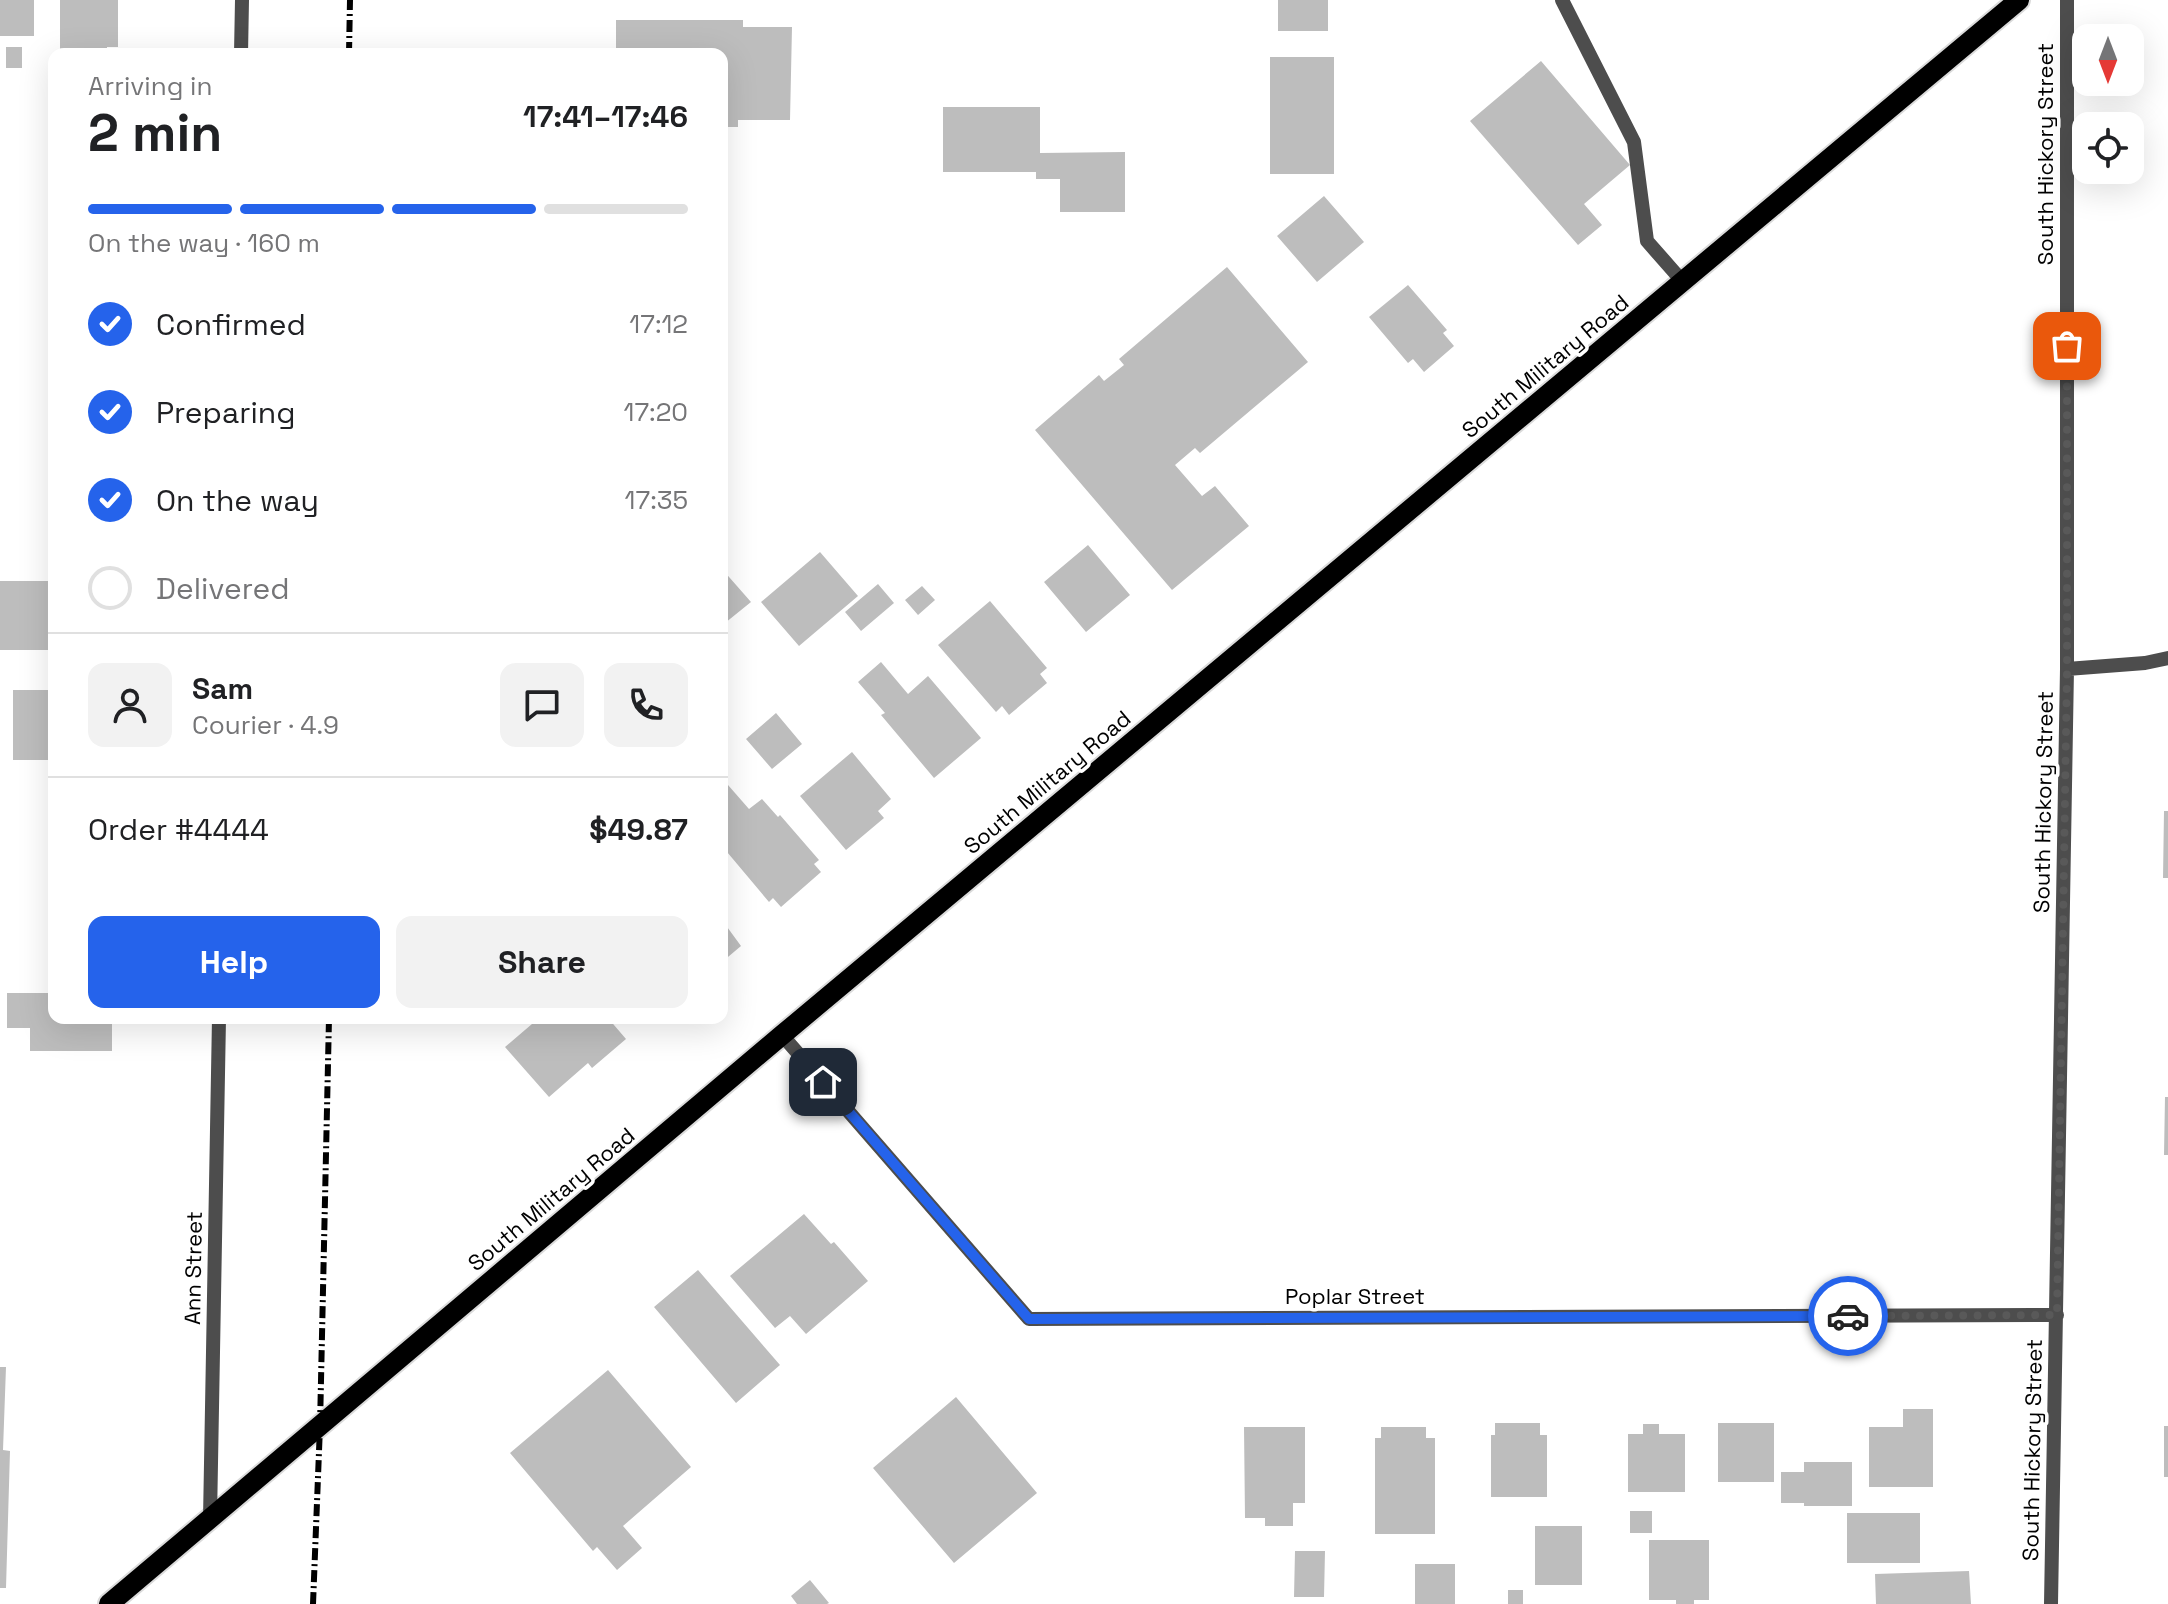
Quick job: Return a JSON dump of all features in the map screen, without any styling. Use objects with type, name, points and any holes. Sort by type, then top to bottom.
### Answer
[{"type":"main road","name":"South Military Road","points":[[109,1604],[782,1035],[2019,0]]},
{"type":"street","points":[[241,48],[242,0]]},
{"type":"street","points":[[1562,0],[1634,142],[1647,241],[1683,282]]},
{"type":"street","name":"South Hickory Street","points":[[2051,1604],[2067,669],[2067,0]]},
{"type":"street","points":[[2067,669],[2145,663],[2168,658]]},
{"type":"street","name":"Ann Street","points":[[210,1519],[219,1024]]},
{"type":"street","name":"Poplar Street","points":[[782,1035],[1029,1319],[2057,1315]]},
{"type":"building","points":[[0,0],[34,0],[34,36],[0,36]]},
{"type":"building","points":[[60,0],[118,0],[118,47],[60,48]]},
{"type":"building","points":[[1278,0],[1328,0],[1328,31],[1278,31]]},
{"type":"building","points":[[616,20],[743,20],[743,27],[792,27],[790,120],[738,120],[738,127],[728,127],[728,48],[616,48]]},
{"type":"building","points":[[6,47],[22,47],[22,68],[6,68]]},
{"type":"building","points":[[1270,57],[1334,57],[1334,174],[1270,174]]},
{"type":"building","points":[[1541,61],[1630,165],[1584,204],[1602,225],[1578,245],[1470,121]]},
{"type":"building","points":[[943,107],[1040,107],[1040,153],[1125,152],[1125,212],[1060,212],[1060,179],[1036,179],[1036,172],[943,172]]},
{"type":"building","points":[[1324,196],[1364,242],[1317,282],[1277,236]]},
{"type":"building","points":[[1227,267],[1308,362],[1200,453],[1195,448],[1175,465],[1202,496],[1215,486],[1249,526],[1172,590],[1035,430],[1099,375],[1104,381],[1124,365],[1119,359]]},
{"type":"building","points":[[1408,285],[1447,330],[1443,333],[1454,346],[1424,372],[1413,359],[1408,363],[1369,317]]},
{"type":"building","points":[[1088,545],[1130,595],[1086,632],[1044,582]]},
{"type":"building","points":[[820,552],[858,596],[799,646],[761,602]]},
{"type":"building","points":[[728,576],[751,602],[728,621]]},
{"type":"building","points":[[0,581],[48,581],[48,650],[0,650]]},
{"type":"building","points":[[878,584],[894,603],[861,631],[845,612]]},
{"type":"building","points":[[922,586],[935,600],[918,615],[905,600]]},
{"type":"building","points":[[990,601],[1047,668],[1040,674],[1047,683],[1009,715],[1002,706],[996,712],[938,645]]},
{"type":"building","points":[[881,662],[908,694],[928,676],[981,738],[934,778],[881,715],[885,713],[858,682]]},
{"type":"building","points":[[13,690],[48,690],[48,760],[13,760]]},
{"type":"building","points":[[776,713],[802,744],[772,769],[746,739]]},
{"type":"building","points":[[852,752],[891,799],[878,811],[884,818],[846,850],[800,796]]},
{"type":"building","points":[[728,785],[749,809],[762,799],[819,860],[814,864],[821,872],[781,907],[773,898],[769,902],[728,853]]},
{"type":"building","points":[[2164,811],[2168,811],[2168,878],[2163,878]]},
{"type":"building","points":[[728,928],[741,946],[728,957]]},
{"type":"building","points":[[7,993],[48,993],[48,1024],[112,1024],[112,1051],[30,1051],[30,1028],[7,1028]]},
{"type":"building","points":[[532,1024],[613,1024],[626,1039],[592,1068],[588,1063],[549,1097],[505,1047]]},
{"type":"building","points":[[2165,1097],[2168,1097],[2168,1155],[2164,1155]]},
{"type":"building","points":[[804,1214],[868,1281],[806,1334],[790,1316],[775,1328],[730,1276]]},
{"type":"building","points":[[698,1270],[780,1365],[736,1403],[654,1307]]},
{"type":"building","points":[[0,1367],[6,1367],[3,1450],[10,1451],[6,1588],[0,1588]]},
{"type":"building","points":[[608,1370],[691,1467],[623,1526],[642,1548],[617,1570],[597,1547],[593,1551],[510,1453]]},
{"type":"building","points":[[956,1397],[1037,1493],[954,1563],[873,1468]]},
{"type":"building","points":[[1903,1409],[1933,1409],[1933,1487],[1869,1487],[1869,1427],[1903,1427]]},
{"type":"building","points":[[1495,1423],[1540,1423],[1540,1435],[1547,1435],[1547,1497],[1491,1497],[1491,1435],[1495,1435]]},
{"type":"building","points":[[1718,1423],[1774,1423],[1774,1482],[1718,1482]]},
{"type":"building","points":[[1643,1424],[1659,1424],[1659,1434],[1685,1434],[1685,1492],[1628,1492],[1628,1434],[1643,1434]]},
{"type":"building","points":[[2164,1426],[2168,1426],[2168,1477],[2164,1477]]},
{"type":"building","points":[[1244,1427],[1305,1427],[1305,1503],[1293,1503],[1293,1526],[1265,1526],[1265,1518],[1245,1518]]},
{"type":"building","points":[[1381,1427],[1426,1427],[1426,1438],[1435,1438],[1435,1534],[1375,1534],[1375,1438],[1381,1438]]},
{"type":"building","points":[[1804,1462],[1852,1462],[1852,1506],[1781,1503],[1781,1472],[1804,1472]]},
{"type":"building","points":[[1630,1511],[1652,1511],[1652,1533],[1630,1533]]},
{"type":"building","points":[[1847,1513],[1920,1513],[1920,1563],[1847,1563]]},
{"type":"building","points":[[1535,1526],[1582,1526],[1582,1585],[1535,1585]]},
{"type":"building","points":[[1649,1540],[1709,1540],[1709,1600],[1676,1604],[1676,1600],[1649,1600]]},
{"type":"building","points":[[1295,1551],[1325,1551],[1324,1597],[1294,1597]]},
{"type":"building","points":[[1415,1564],[1455,1564],[1455,1604],[1415,1604]]},
{"type":"building","points":[[1969,1571],[1971,1604],[1876,1604],[1875,1574]]},
{"type":"building","points":[[810,1580],[829,1603],[797,1604],[791,1596]]},
{"type":"building","points":[[1508,1590],[1523,1590],[1523,1604],[1508,1604]]},
{"type":"railway","points":[[349,48],[350,0]]},
{"type":"railway","points":[[313,1604],[329,1024]]},
{"type":"way so far","points":[[1848,1316],[2057,1315],[2067,669],[2067,346]]},
{"type":"route","points":[[823,1082],[1029,1319],[1848,1316]]}]
